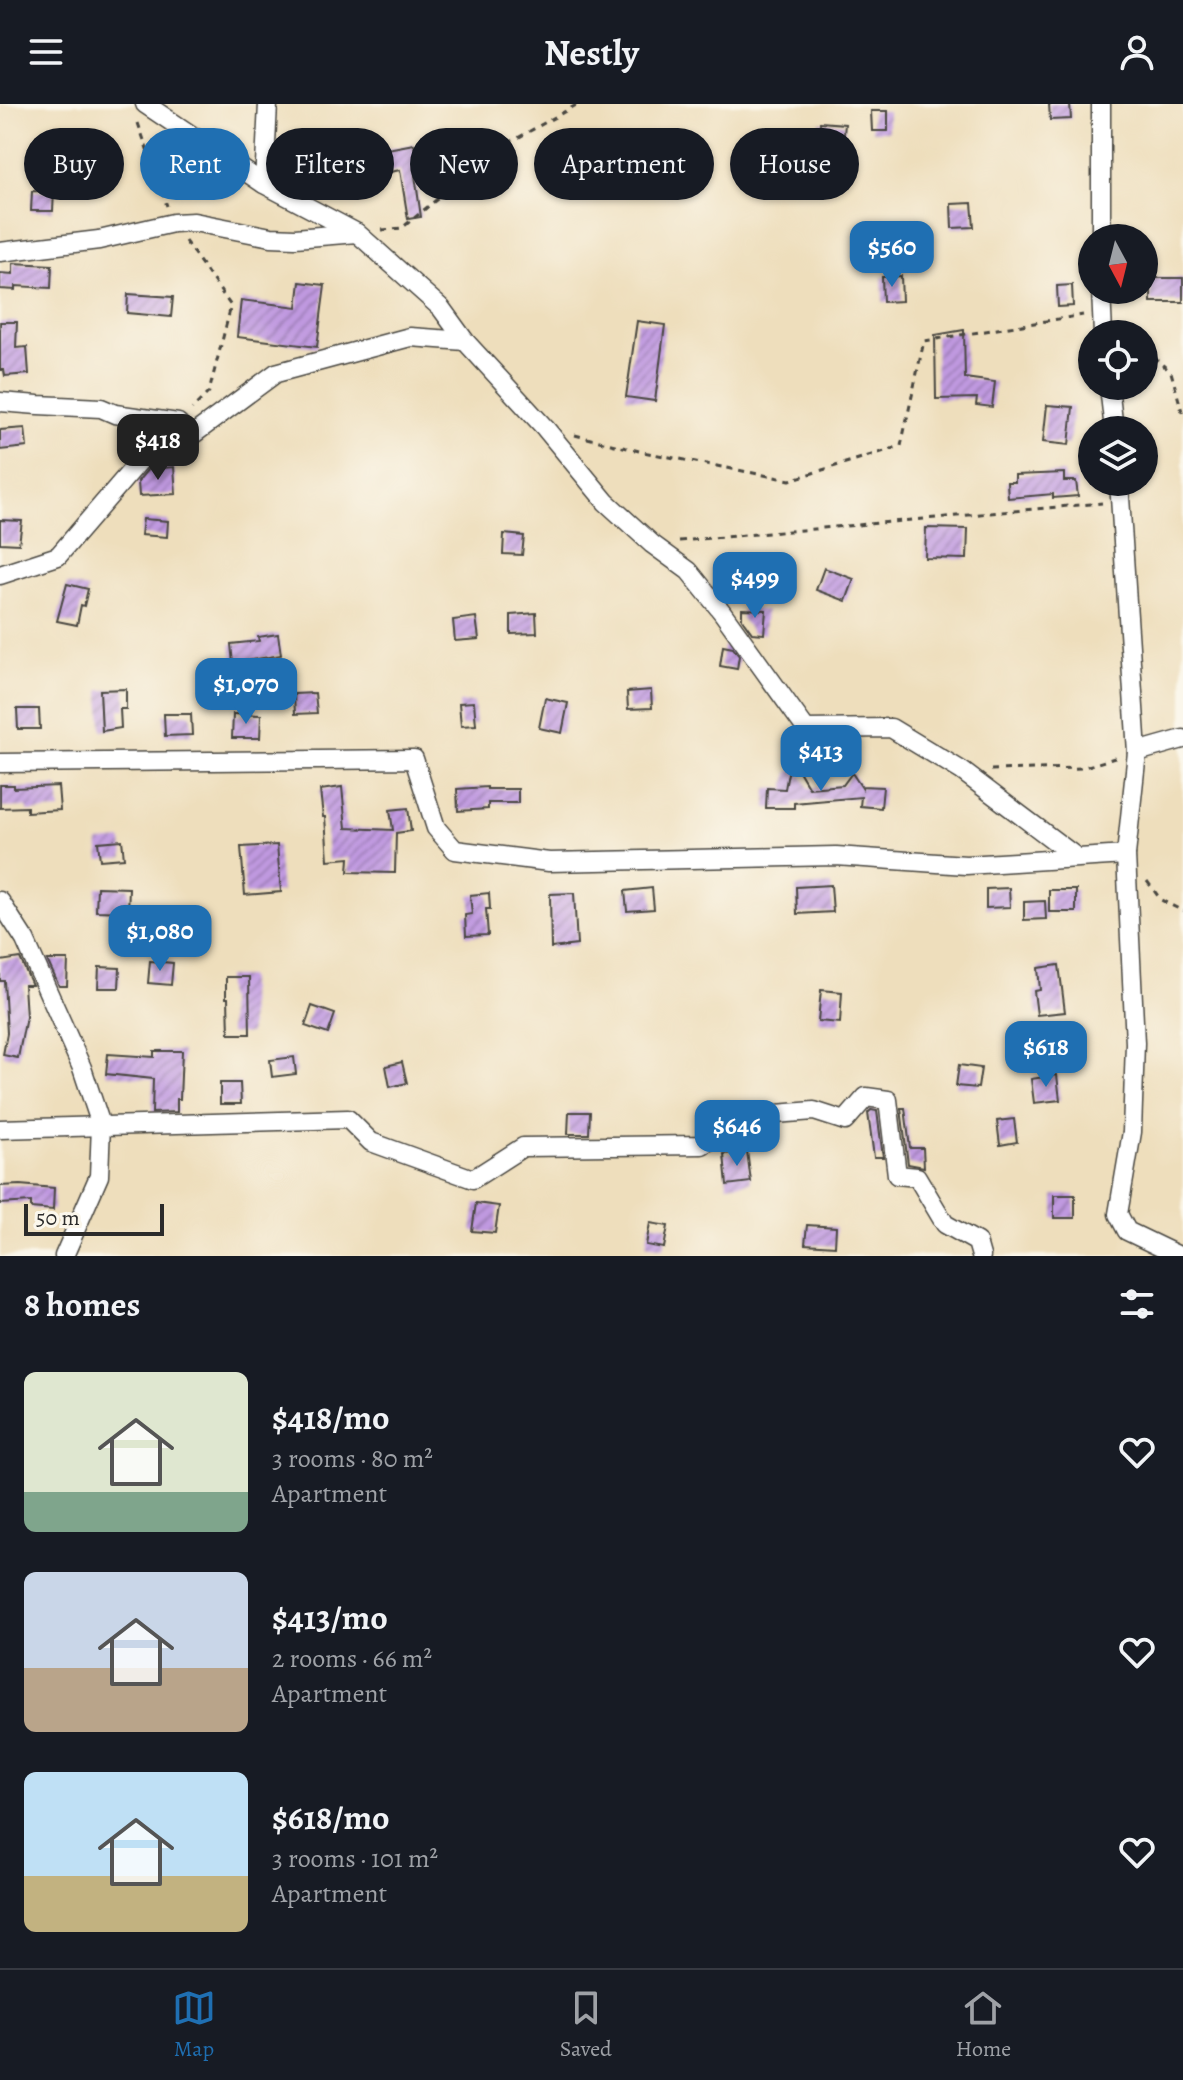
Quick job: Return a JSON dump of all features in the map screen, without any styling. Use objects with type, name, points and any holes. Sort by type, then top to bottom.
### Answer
[{"type":"street","points":[[264,184],[268,104]]},
{"type":"street","points":[[1101,104],[1101,224]]},
{"type":"street","points":[[141,111],[264,184],[357,233],[441,308],[465,341],[545,428],[606,502],[652,544],[689,571],[806,729],[891,728],[962,771],[1076,857]]},
{"type":"street","points":[[0,252],[99,240],[173,223],[194,222],[271,237],[357,233]]},
{"type":"street","points":[[1101,304],[1102,320]]},
{"type":"street","points":[[0,575],[58,556],[155,443],[184,430],[276,373],[410,337],[465,341]]},
{"type":"street","points":[[0,402],[101,408],[184,430]]},
{"type":"street","points":[[1120,496],[1137,752],[1126,855],[1135,1043],[1132,1132],[1118,1214],[1127,1231],[1179,1256]]},
{"type":"street","points":[[1137,752],[1183,739]]},
{"type":"street","points":[[0,763],[414,759],[436,828],[455,850],[549,862],[836,856],[966,865],[1126,855]]},
{"type":"street","points":[[0,901],[25,940],[82,1068],[101,1125],[99,1176],[64,1256]]},
{"type":"street","points":[[0,1129],[348,1119],[371,1142],[473,1179],[523,1147],[702,1145],[751,1116],[814,1111],[845,1121],[866,1097],[888,1100],[897,1175],[917,1177],[945,1224],[977,1242],[981,1256]]},
{"type":"path","points":[[357,233],[402,228],[498,149],[578,104]]},
{"type":"path","points":[[141,111],[173,223],[231,306],[209,392],[184,430]]},
{"type":"path","points":[[545,428],[643,452],[790,480],[901,446],[924,341],[1101,312]]},
{"type":"path","points":[[1158,361],[1171,372],[1183,415]]},
{"type":"path","points":[[652,544],[1078,496]]},
{"type":"path","points":[[962,771],[1081,768],[1137,752]]},
{"type":"path","points":[[1126,855],[1161,900],[1183,911]]},
{"type":"building","points":[[1049,104],[1070,104],[1071,119],[1050,120]]},
{"type":"building","points":[[871,111],[888,111],[888,131],[872,131]]},
{"type":"building","points":[[820,122],[845,124],[845,128],[820,128]]},
{"type":"building","points":[[410,145],[410,200],[419,200],[421,217],[408,219],[400,170],[394,171],[394,148]]},
{"type":"building","points":[[32,200],[54,200],[53,211],[31,211]]},
{"type":"building","points":[[972,203],[974,227],[952,228],[951,204]]},
{"type":"building","points":[[13,263],[52,265],[51,288],[16,286],[16,290],[0,289],[0,273],[13,274]]},
{"type":"building","points":[[901,276],[902,301],[883,302],[882,277]]},
{"type":"building","points":[[1158,278],[1183,278],[1183,302],[1158,302]]},
{"type":"building","points":[[300,282],[325,285],[317,347],[237,337],[241,300],[297,307]]},
{"type":"building","points":[[1072,285],[1073,306],[1058,307],[1057,286]]},
{"type":"building","points":[[128,294],[173,297],[171,317],[127,313]]},
{"type":"building","points":[[637,321],[665,325],[655,401],[626,397]]},
{"type":"building","points":[[0,322],[17,322],[16,348],[27,347],[29,374],[5,376],[4,370],[0,370]]},
{"type":"building","points":[[964,330],[965,378],[995,382],[992,407],[976,405],[977,398],[936,399],[935,335]]},
{"type":"building","points":[[1047,405],[1073,407],[1069,445],[1043,442]]},
{"type":"building","points":[[25,428],[27,447],[0,450],[0,430]]},
{"type":"building","points":[[174,467],[176,494],[139,496],[138,481],[148,469]]},
{"type":"building","points":[[1064,473],[1064,481],[1076,481],[1078,496],[1053,498],[1053,494],[1008,498],[1007,482],[1015,482],[1015,475]]},
{"type":"building","points":[[143,519],[168,521],[167,537],[141,535]]},
{"type":"building","points":[[0,520],[22,521],[19,544],[0,543]]},
{"type":"building","points":[[926,528],[968,529],[967,559],[925,558]]},
{"type":"building","points":[[504,534],[524,536],[522,555],[503,554]]},
{"type":"building","points":[[824,568],[854,579],[846,601],[816,590]]},
{"type":"building","points":[[67,584],[88,589],[77,625],[57,621]]},
{"type":"building","points":[[742,609],[766,610],[764,634],[752,633],[742,619]]},
{"type":"building","points":[[536,613],[537,633],[511,634],[511,615]]},
{"type":"building","points":[[476,617],[479,639],[455,641],[453,620]]},
{"type":"building","points":[[278,634],[281,655],[233,663],[231,644],[259,641],[258,637]]},
{"type":"building","points":[[723,646],[733,648],[739,656],[737,669],[720,666]]},
{"type":"building","points":[[126,689],[126,709],[120,709],[121,728],[102,731],[100,690]]},
{"type":"building","points":[[651,690],[652,708],[628,709],[627,692]]},
{"type":"building","points":[[315,693],[317,713],[295,714],[294,694]]},
{"type":"building","points":[[545,698],[568,703],[562,733],[539,728]]},
{"type":"building","points":[[474,702],[476,725],[461,726],[459,703]]},
{"type":"building","points":[[17,709],[39,709],[40,729],[18,729]]},
{"type":"building","points":[[164,714],[191,714],[192,735],[165,736]]},
{"type":"building","points":[[233,714],[261,715],[260,738],[232,738]]},
{"type":"building","points":[[799,771],[809,788],[843,785],[852,773],[862,788],[883,787],[881,808],[860,806],[861,797],[794,803],[794,808],[766,808],[767,788],[785,789],[788,773]]},
{"type":"building","points":[[0,785],[14,785],[14,788],[58,786],[60,810],[27,812],[27,807],[0,808]]},
{"type":"building","points":[[342,787],[346,828],[393,830],[390,810],[408,808],[411,831],[396,833],[395,873],[348,872],[349,858],[328,860],[320,790]]},
{"type":"building","points":[[457,789],[518,789],[518,803],[488,803],[488,809],[458,811]]},
{"type":"building","points":[[122,840],[124,858],[100,860],[98,842]]},
{"type":"building","points":[[277,845],[281,892],[245,895],[241,847]]},
{"type":"building","points":[[831,885],[833,912],[797,914],[796,887]]},
{"type":"building","points":[[97,887],[129,888],[128,912],[96,911]]},
{"type":"building","points":[[652,888],[654,909],[627,911],[625,891]]},
{"type":"building","points":[[1009,888],[1010,907],[986,908],[986,889]]},
{"type":"building","points":[[1049,890],[1076,890],[1076,912],[1049,912]]},
{"type":"building","points":[[489,893],[490,909],[486,909],[488,935],[466,936],[465,915],[472,914],[470,895]]},
{"type":"building","points":[[574,893],[577,945],[551,948],[550,894]]},
{"type":"building","points":[[1045,901],[1046,919],[1024,920],[1024,902]]},
{"type":"building","points":[[20,958],[32,985],[24,985],[26,1017],[18,1058],[3,1055],[7,1033],[0,961]]},
{"type":"building","points":[[47,960],[68,960],[67,986],[59,986]]},
{"type":"building","points":[[150,961],[173,963],[171,985],[148,983]]},
{"type":"building","points":[[1059,965],[1065,1012],[1037,1015],[1034,991],[1040,990],[1038,968]]},
{"type":"building","points":[[99,967],[120,968],[119,988],[98,988]]},
{"type":"building","points":[[226,977],[249,977],[250,1034],[229,1034]]},
{"type":"building","points":[[821,990],[842,992],[840,1023],[818,1021]]},
{"type":"building","points":[[312,1006],[335,1014],[328,1034],[305,1026]]},
{"type":"building","points":[[154,1051],[182,1051],[177,1112],[152,1113],[153,1079],[106,1074],[108,1054],[154,1057]]},
{"type":"building","points":[[294,1057],[296,1074],[272,1077],[270,1060]]},
{"type":"building","points":[[402,1062],[407,1083],[390,1087],[386,1066]]},
{"type":"building","points":[[959,1065],[981,1068],[978,1088],[956,1086]]},
{"type":"building","points":[[1057,1075],[1060,1100],[1034,1103],[1031,1079]]},
{"type":"building","points":[[220,1083],[240,1083],[241,1104],[220,1104]]},
{"type":"building","points":[[901,1108],[905,1108],[910,1148],[923,1148],[924,1167],[908,1164]]},
{"type":"building","points":[[877,1111],[883,1157],[874,1157],[868,1113]]},
{"type":"building","points":[[569,1112],[590,1112],[589,1134],[568,1134]]},
{"type":"building","points":[[1014,1119],[1017,1142],[1000,1145],[997,1121]]},
{"type":"building","points":[[747,1151],[751,1182],[727,1185],[724,1154]]},
{"type":"building","points":[[0,1186],[54,1188],[53,1210],[31,1208],[31,1202],[0,1204]]},
{"type":"building","points":[[1054,1195],[1075,1195],[1075,1218],[1054,1218]]},
{"type":"building","points":[[476,1203],[499,1206],[495,1233],[472,1231]]},
{"type":"building","points":[[650,1223],[668,1226],[664,1248],[646,1245]]},
{"type":"building","points":[[807,1225],[836,1227],[835,1246],[805,1244]]}]
